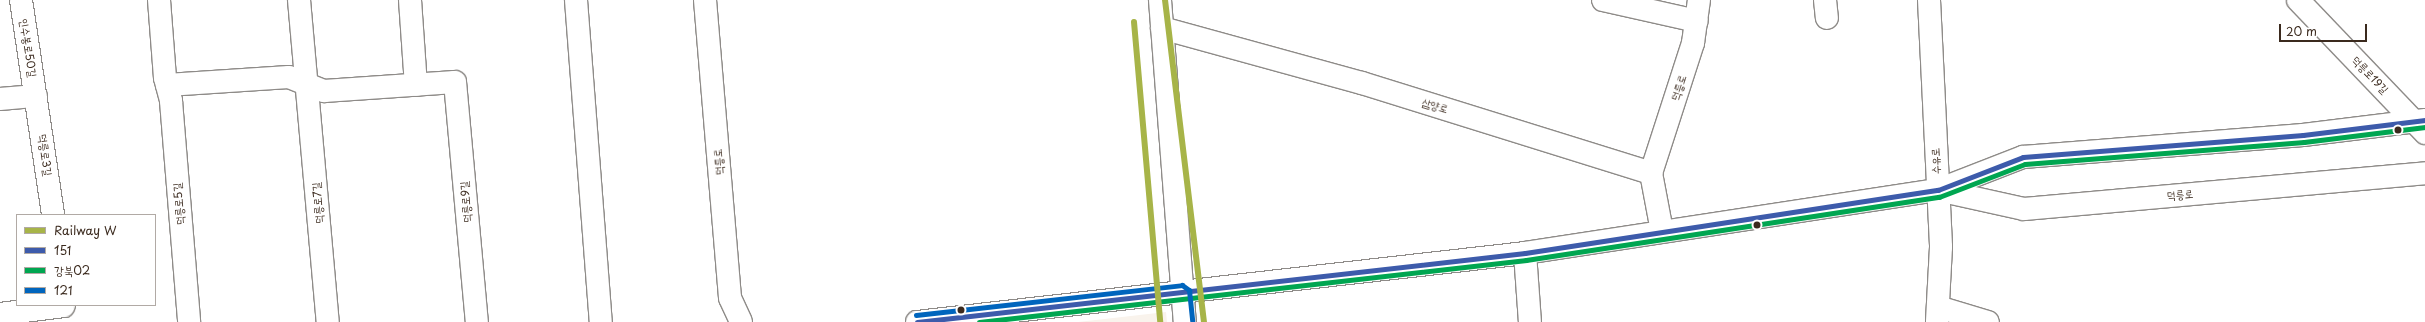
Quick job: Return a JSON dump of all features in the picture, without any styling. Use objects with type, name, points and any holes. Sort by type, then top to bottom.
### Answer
[{"type":"street","name":"인수봉로50길","points":[[21,0],[36,96]]},
{"type":"street","name":"덕릉로5길","points":[[159,0],[189,322]]},
{"type":"street","name":"덕릉로7길","points":[[299,0],[308,84],[328,322]]},
{"type":"street","points":[[167,86],[289,77],[324,91],[416,84],[410,0]]},
{"type":"street","points":[[576,0],[601,322]]},
{"type":"street","name":"덕릉로","points":[[705,0],[730,298],[741,322]]},
{"type":"street","points":[[1160,0],[1185,322]]},
{"type":"street","points":[[1603,0],[1696,21]]},
{"type":"street","name":"덕릉로","points":[[1651,173],[1693,43],[1699,0]]},
{"type":"street","name":"수유로","points":[[1929,0],[1941,247],[1938,315]]},
{"type":"street","name":"덕릉로19길","points":[[2298,0],[2422,125]]},
{"type":"street","name":"삼양로","points":[[1162,28],[1362,83],[1651,173]]},
{"type":"street","name":"덕릉로9길","points":[[416,84],[455,82],[477,322]]},
{"type":"street","points":[[0,99],[36,96]]},
{"type":"street","name":"덕릉로3길","points":[[36,96],[53,214]]},
{"type":"street","name":"덕릉로","points":[[917,322],[1525,253],[1938,190],[2023,157],[2422,125]]},
{"type":"street","points":[[1651,173],[1662,231]]},
{"type":"street","name":"덕릉로","points":[[1938,190],[2024,209],[2425,173]]},
{"type":"street","points":[[1525,253],[1530,322]]},
{"type":"street","points":[[0,314],[64,311]]},
{"type":"street","points":[[1938,315],[1988,322]]},
{"type":"shaded area","points":[[1166,312],[1167,322],[1078,322]]},
{"type":"rail line","name":"W","points":[[1165,0],[1204,322]]},
{"type":"rail line","name":"W","points":[[1134,22],[1160,322]]},
{"type":"transit line","name":"151","points":[[917,322],[1525,253],[1938,190],[2023,157],[2303,135],[2425,120]]},
{"type":"transit line","name":"강북02","points":[[979,322],[1526,260],[1939,197],[2025,164],[2304,142],[2425,127]]},
{"type":"transit line","name":"121","points":[[916,315],[1182,285],[1189,290],[1192,321]]}]
